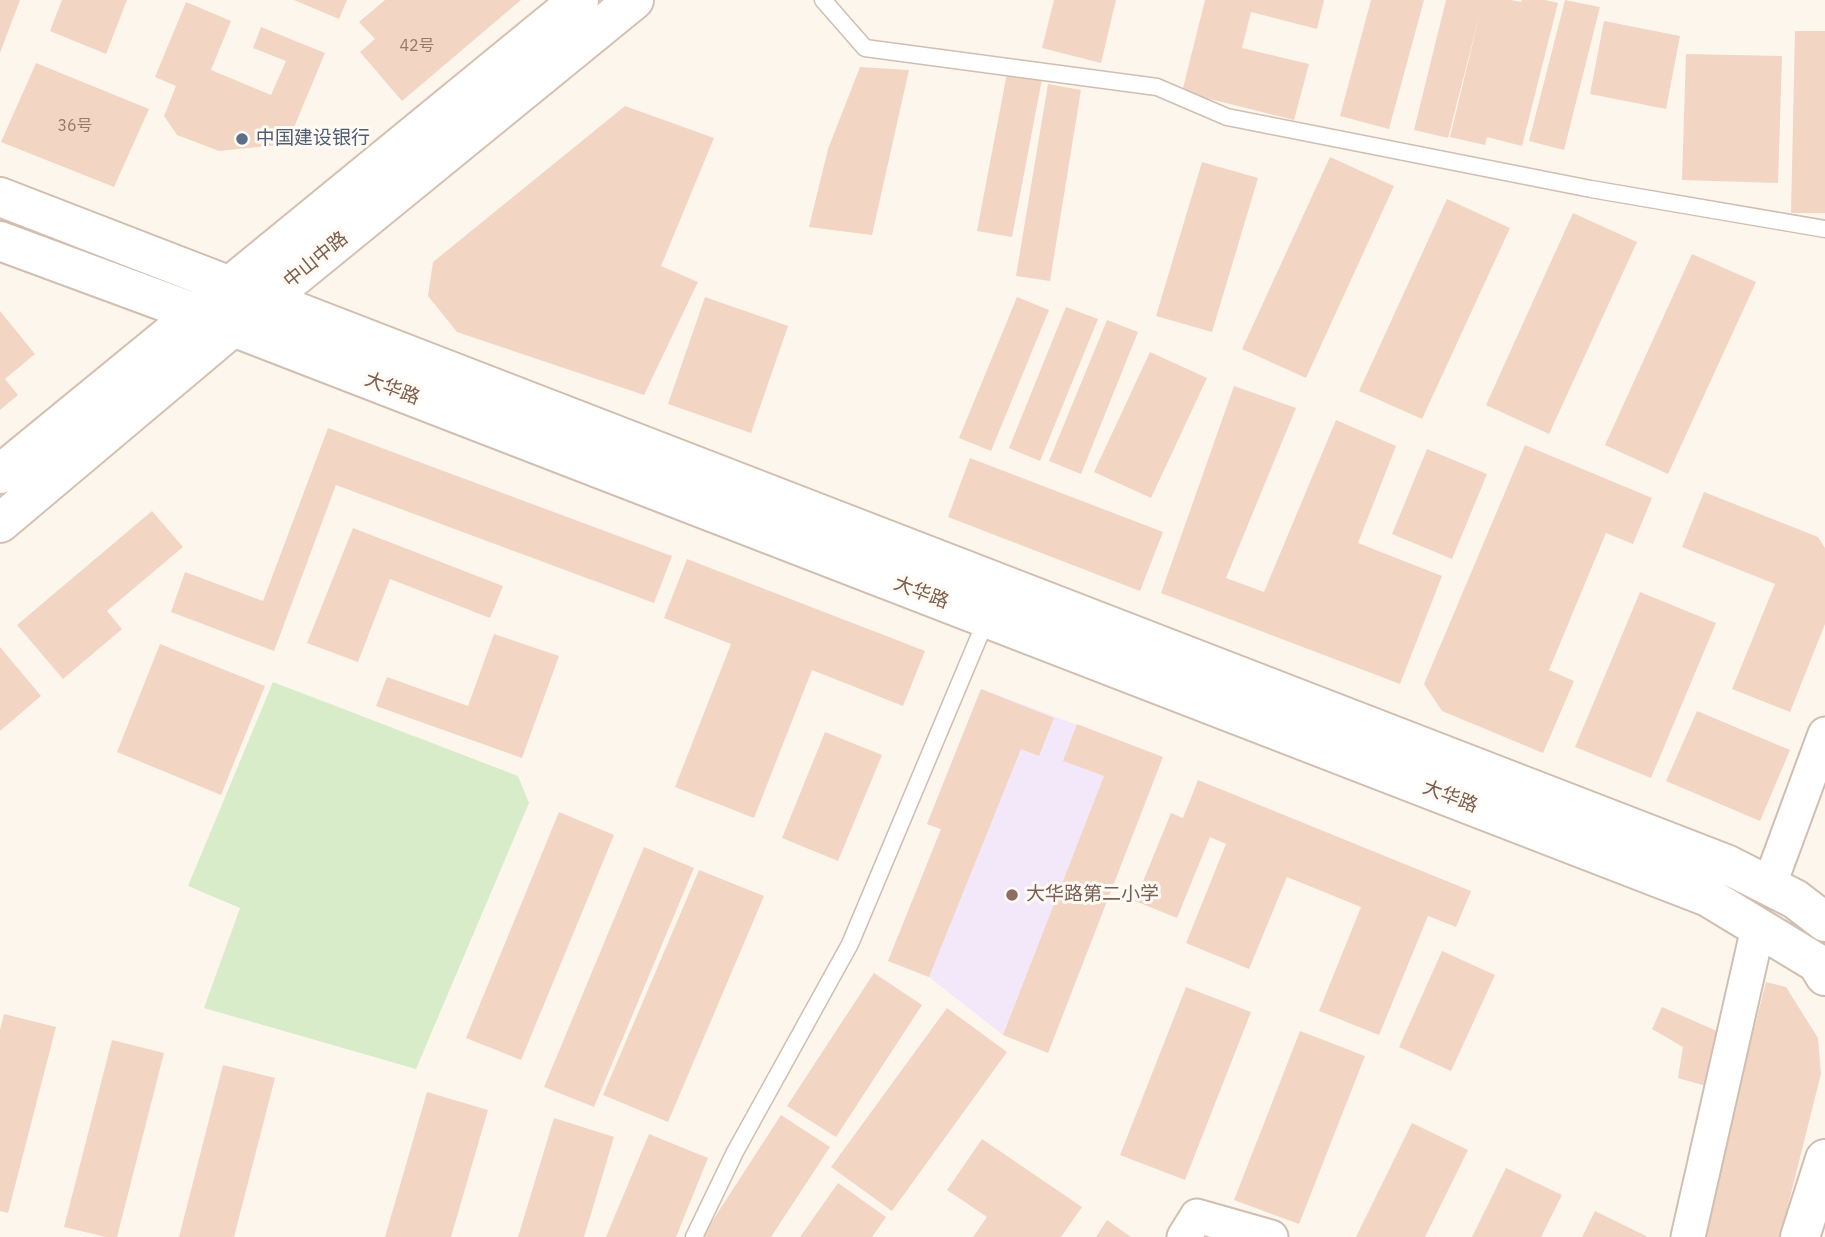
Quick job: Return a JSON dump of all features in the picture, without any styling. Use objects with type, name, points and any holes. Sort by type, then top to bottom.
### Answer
[{"type":"street","name":"中山中路","points":[[0,474],[579,0]]},
{"type":"street","name":"中山中路","points":[[0,523],[233,327],[634,0]]},
{"type":"street","name":"大华路","points":[[0,197],[1726,864],[1795,899],[1825,922]]},
{"type":"street","name":"大华路","points":[[0,241],[233,327],[1708,897],[1817,963],[1825,976]]},
{"type":"street","points":[[1769,886],[1825,734]]},
{"type":"street","points":[[1688,1237],[1758,928]]},
{"type":"street","points":[[1800,1237],[1825,1159]]},
{"type":"street","points":[[1184,1237],[1197,1216],[1271,1237]]},
{"type":"lane","points":[[823,0],[865,48],[1157,87],[1227,117],[1591,189],[1825,229]]},
{"type":"lane","points":[[694,1237],[735,1152],[850,944],[987,618]]},
{"type":"shaded area","name":"大华路第二小学","points":[[981,689],[1163,757],[1048,1053],[1003,1035],[929,977],[888,961],[941,830],[927,824]]},
{"type":"green space","points":[[273,682],[518,776],[529,803],[416,1069],[204,1008],[240,908],[188,886]]},
{"type":"building","points":[[0,0],[20,0],[0,53]]},
{"type":"building","points":[[62,0],[127,0],[106,54],[50,31]]},
{"type":"building","points":[[294,0],[347,0],[339,19]]},
{"type":"building","points":[[385,0],[521,0],[402,101],[360,52],[375,39],[359,22]]},
{"type":"building","points":[[1054,0],[1116,0],[1101,63],[1042,48]]},
{"type":"building","points":[[1205,0],[1324,0],[1317,29],[1251,12],[1242,48],[1309,64],[1294,120],[1182,92]]},
{"type":"building","points":[[1371,0],[1424,0],[1389,129],[1340,116]]},
{"type":"building","points":[[1446,0],[1545,0],[1558,3],[1522,146],[1487,137],[1485,145],[1450,137],[1481,9],[1448,138],[1414,130]]},
{"type":"building","points":[[1565,0],[1600,7],[1564,150],[1529,141]]},
{"type":"building","points":[[186,2],[231,21],[211,70],[271,95],[286,61],[253,48],[261,27],[325,53],[287,144],[219,151],[177,135],[164,116],[176,86],[155,77]]},
{"type":"building","points":[[1604,21],[1680,36],[1666,109],[1590,94]]},
{"type":"building","points":[[1795,31],[1825,31],[1825,213],[1791,213]]},
{"type":"building","points":[[1686,54],[1782,56],[1778,183],[1682,180]]},
{"type":"building","points":[[36,63],[149,109],[114,187],[1,142]]},
{"type":"building","points":[[860,67],[909,70],[872,235],[809,227],[828,149]]},
{"type":"building","points":[[1007,73],[1042,79],[1012,237],[977,231]]},
{"type":"building","points":[[1048,84],[1081,90],[1050,281],[1016,276]]},
{"type":"building","points":[[625,106],[714,138],[661,266],[698,282],[644,395],[457,332],[428,296],[433,262]]},
{"type":"building","points":[[1330,157],[1394,186],[1306,378],[1242,349]]},
{"type":"building","points":[[1202,162],[1258,178],[1212,332],[1156,316]]},
{"type":"building","points":[[1447,199],[1510,228],[1422,419],[1359,391]]},
{"type":"building","points":[[1573,213],[1637,242],[1549,434],[1486,405]]},
{"type":"building","points":[[1692,254],[1756,282],[1668,474],[1605,445]]},
{"type":"building","points":[[705,297],[788,326],[751,433],[668,404]]},
{"type":"building","points":[[1017,297],[1049,310],[991,451],[959,438]]},
{"type":"building","points":[[1066,307],[1098,319],[1040,461],[1009,448]]},
{"type":"building","points":[[0,311],[35,354],[5,379],[18,395],[0,410]]},
{"type":"building","points":[[1107,320],[1138,332],[1081,474],[1049,461]]},
{"type":"building","points":[[1150,352],[1207,378],[1151,498],[1094,472]]},
{"type":"building","points":[[1234,386],[1296,408],[1226,578],[1264,592],[1336,420],[1396,446],[1358,543],[1442,576],[1400,684],[1161,593]]},
{"type":"building","points":[[328,428],[672,556],[654,603],[336,485],[274,651],[171,612],[185,572],[263,601]]},
{"type":"building","points":[[1525,445],[1652,498],[1633,544],[1606,533],[1549,670],[1574,681],[1543,753],[1442,711],[1424,684]]},
{"type":"building","points":[[1427,449],[1487,474],[1452,559],[1392,534]]},
{"type":"building","points":[[970,458],[1163,532],[1140,591],[948,517]]},
{"type":"building","points":[[1704,492],[1818,537],[1825,548],[1825,624],[1790,712],[1732,689],[1775,584],[1682,547]]},
{"type":"building","points":[[152,511],[183,547],[107,611],[122,629],[63,679],[17,625]]},
{"type":"building","points":[[353,528],[503,586],[490,618],[390,579],[358,662],[307,643]]},
{"type":"building","points":[[687,559],[925,651],[903,706],[812,670],[754,818],[675,787],[731,644],[664,618]]},
{"type":"building","points":[[1640,592],[1716,623],[1651,778],[1575,747]]},
{"type":"building","points":[[494,634],[559,656],[522,758],[376,706],[387,677],[468,706]]},
{"type":"building","points":[[160,644],[265,686],[221,795],[117,752]]},
{"type":"building","points":[[0,647],[41,696],[0,731]]},
{"type":"building","points":[[981,689],[1054,718],[1039,756],[1021,749],[929,977],[888,961],[941,829],[927,824]]},
{"type":"building","points":[[1697,711],[1790,750],[1760,821],[1666,781]]},
{"type":"building","points":[[1077,724],[1163,757],[1048,1053],[1003,1035],[1104,776],[1063,761]]},
{"type":"building","points":[[825,732],[882,755],[838,861],[782,838]]},
{"type":"building","points":[[1198,780],[1471,891],[1456,927],[1428,916],[1379,1035],[1319,1011],[1361,907],[1287,877],[1249,969],[1186,943],[1226,844],[1210,837],[1177,918],[1135,901],[1171,813],[1183,818]]},
{"type":"building","points":[[559,812],[614,835],[521,1060],[466,1038]]},
{"type":"building","points":[[644,847],[694,868],[594,1107],[544,1087]]},
{"type":"building","points":[[699,870],[764,896],[668,1122],[603,1095]]},
{"type":"building","points":[[1442,951],[1495,975],[1451,1071],[1399,1047]]},
{"type":"building","points":[[874,973],[922,1005],[836,1137],[787,1106]]},
{"type":"building","points":[[1766,982],[1786,987],[1818,1038],[1821,1074],[1780,1237],[1701,1237]]},
{"type":"building","points":[[1186,987],[1251,1012],[1185,1180],[1120,1155]]},
{"type":"building","points":[[1662,1007],[1717,1031],[1706,1086],[1678,1078],[1683,1047],[1652,1029]]},
{"type":"building","points":[[947,1008],[1007,1052],[892,1211],[831,1167]]},
{"type":"building","points":[[4,1014],[56,1027],[8,1213],[0,1211],[0,1030]]},
{"type":"building","points":[[1300,1031],[1365,1056],[1299,1224],[1234,1200]]},
{"type":"building","points":[[112,1040],[164,1053],[117,1237],[106,1237],[64,1227]]},
{"type":"building","points":[[223,1065],[275,1078],[234,1237],[179,1237]]},
{"type":"building","points":[[427,1092],[488,1110],[451,1237],[385,1237]]},
{"type":"building","points":[[781,1115],[830,1147],[771,1237],[702,1237]]},
{"type":"building","points":[[554,1118],[614,1137],[584,1237],[518,1237]]},
{"type":"building","points":[[1412,1123],[1468,1150],[1425,1237],[1356,1237]]},
{"type":"building","points":[[649,1134],[708,1158],[676,1237],[606,1237]]},
{"type":"building","points":[[982,1139],[1082,1207],[1061,1237],[973,1237],[987,1217],[947,1190]]},
{"type":"building","points":[[1506,1168],[1562,1195],[1541,1237],[1472,1237]]},
{"type":"building","points":[[838,1183],[886,1217],[872,1237],[800,1237]]},
{"type":"building","points":[[1595,1211],[1648,1237],[1582,1237]]},
{"type":"building","points":[[1107,1220],[1131,1237],[1096,1237]]},
{"type":"place","name":"中国建设银行","points":[[242,139]]},
{"type":"place","name":"大华路第二小学","points":[[1012,895]]}]
